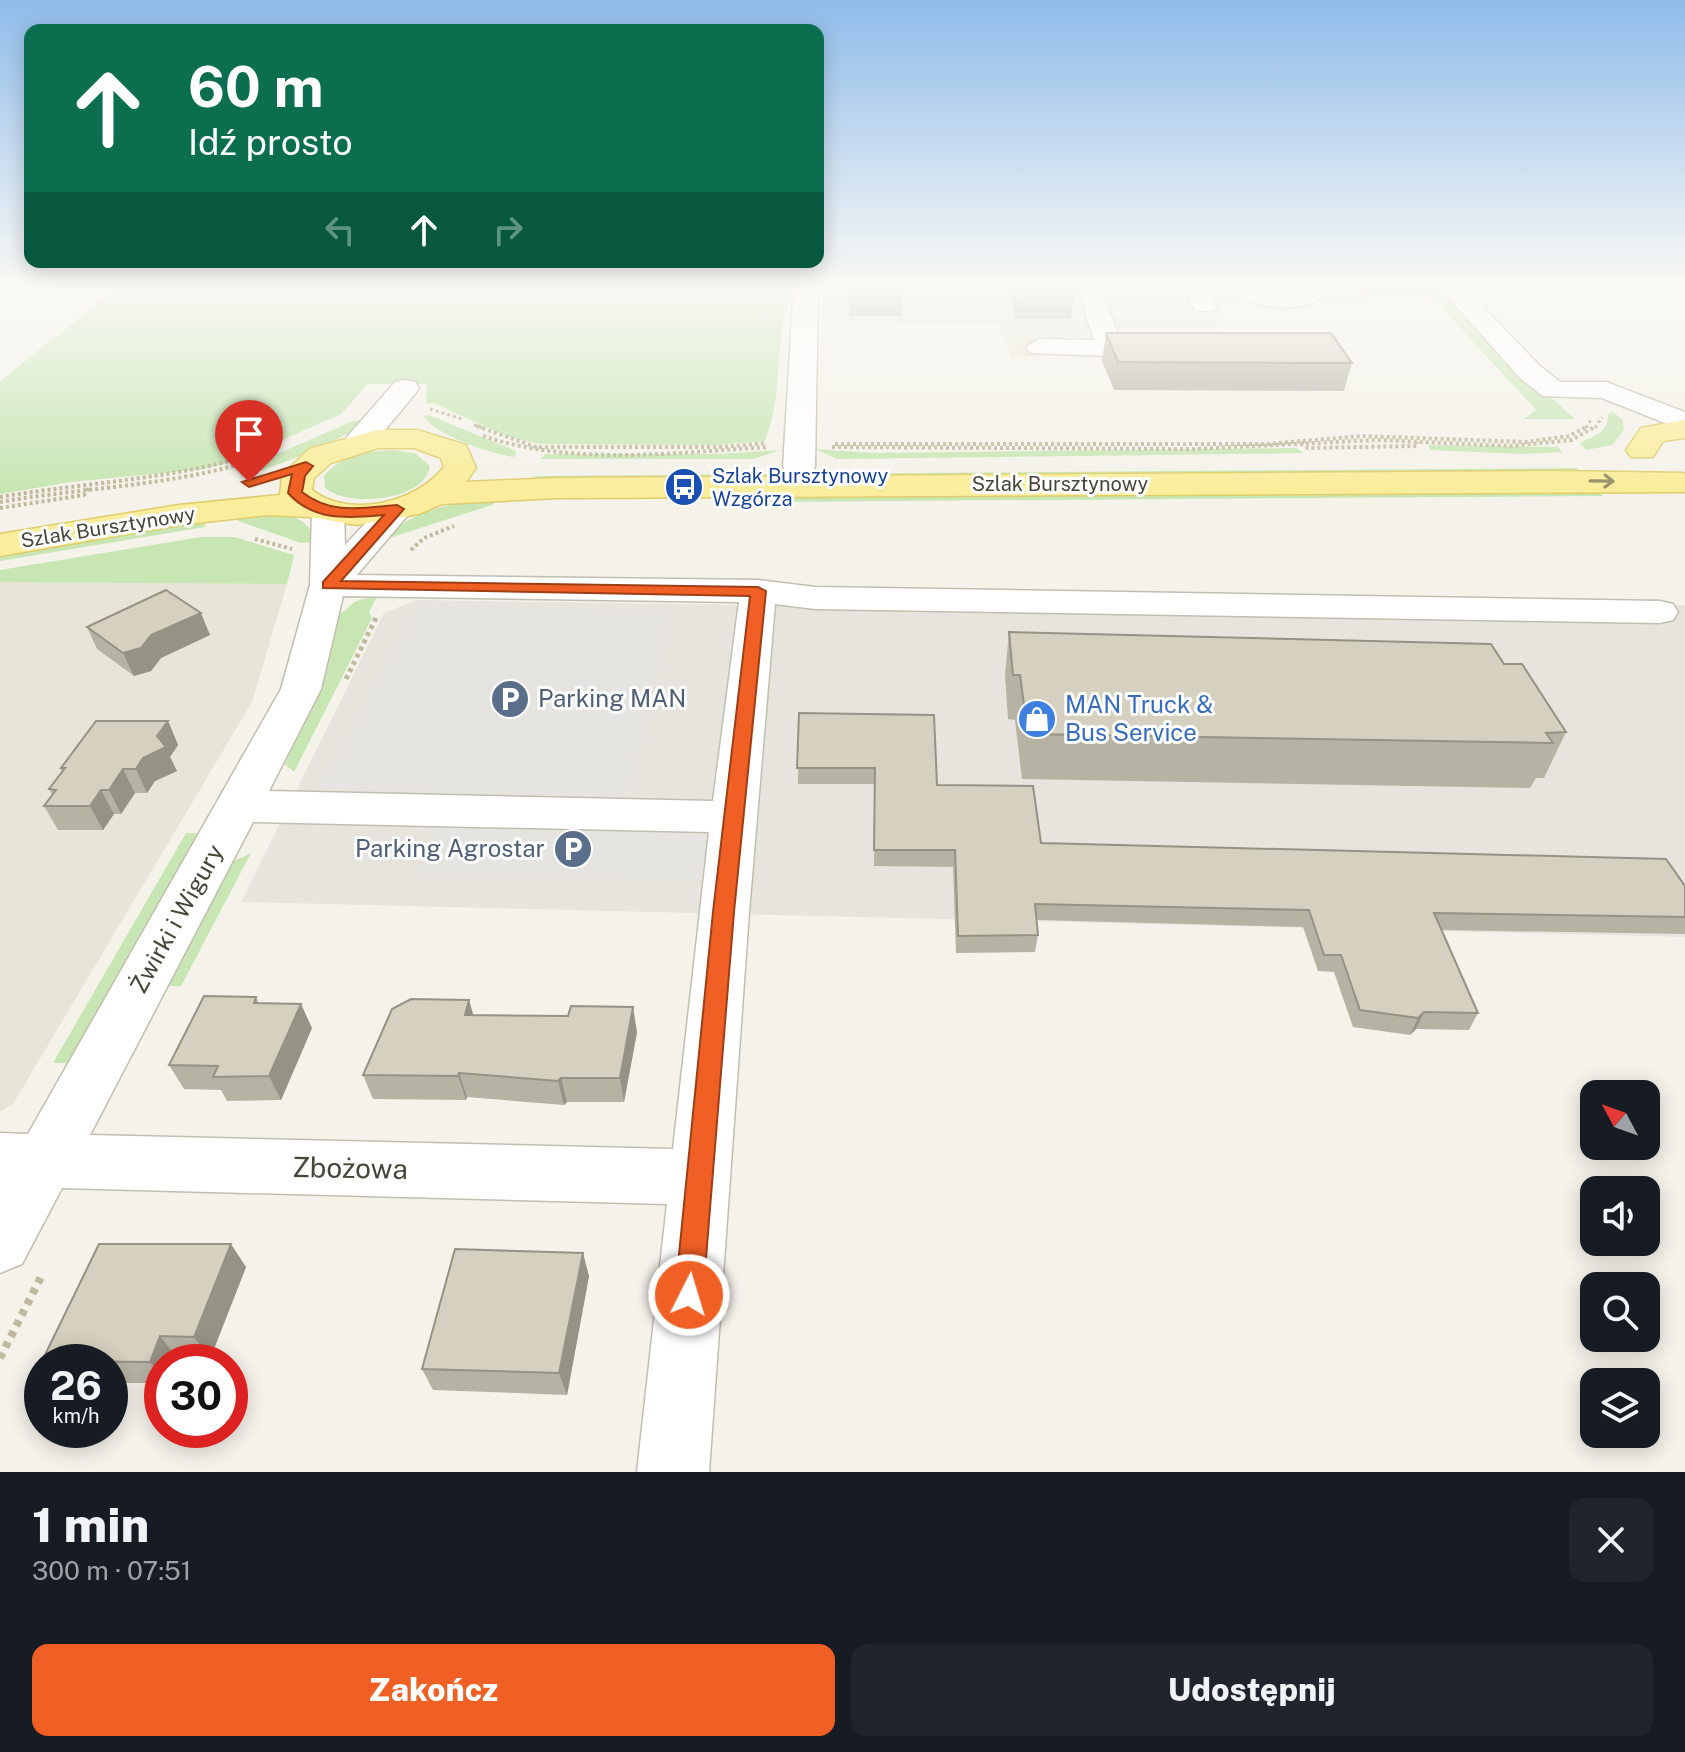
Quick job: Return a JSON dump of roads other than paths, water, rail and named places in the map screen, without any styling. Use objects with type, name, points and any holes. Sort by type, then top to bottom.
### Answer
[{"type":"main road","name":"Szlak Bursztynowy","points":[[0,525],[281,476],[296,451],[329,452],[417,420]]},
{"type":"main road","points":[[417,420],[460,460],[456,477],[437,494]]},
{"type":"main road","name":"Szlak Bursztynowy","points":[[460,460],[551,468],[806,452],[1524,462],[1588,458],[1685,429]]},
{"type":"main road","points":[[1646,442],[1654,466],[1684,484]]},
{"type":"main road","points":[[296,451],[298,475],[295,493],[320,510]]},
{"type":"main road","name":"Szlak Bursztynowy","points":[[0,545],[179,515],[267,505],[361,514],[397,509],[437,494],[574,488],[1554,481],[1684,484]]},
{"type":"street","points":[[806,352],[806,452]]},
{"type":"street","points":[[1511,352],[1553,390],[1685,422]]},
{"type":"street","points":[[358,443],[405,388],[417,420]]},
{"type":"street","points":[[1606,403],[1646,442]]},
{"type":"street","name":"Żwirki i Wigury","points":[[328,585],[397,509]]},
{"type":"street","name":"Żwirki i Wigury","points":[[0,1243],[22,1160],[239,806],[301,689],[328,585],[320,510]]},
{"type":"street","points":[[328,585],[758,591],[815,598],[1660,612]]},
{"type":"street","points":[[673,1472],[724,912],[758,591]]},
{"type":"street","points":[[239,806],[734,817]]},
{"type":"street","name":"Zbożowa","points":[[22,1160],[700,1177]]},
{"type":"place","name":"Szlak Bursztynowy Wzgórza","points":[[684,487]]},
{"type":"place","name":"Parking MAN","points":[[510,699]]},
{"type":"place","name":"MAN Truck & Bus Service","points":[[1037,719]]},
{"type":"place","name":"Parking Agrostar","points":[[573,849]]}]
